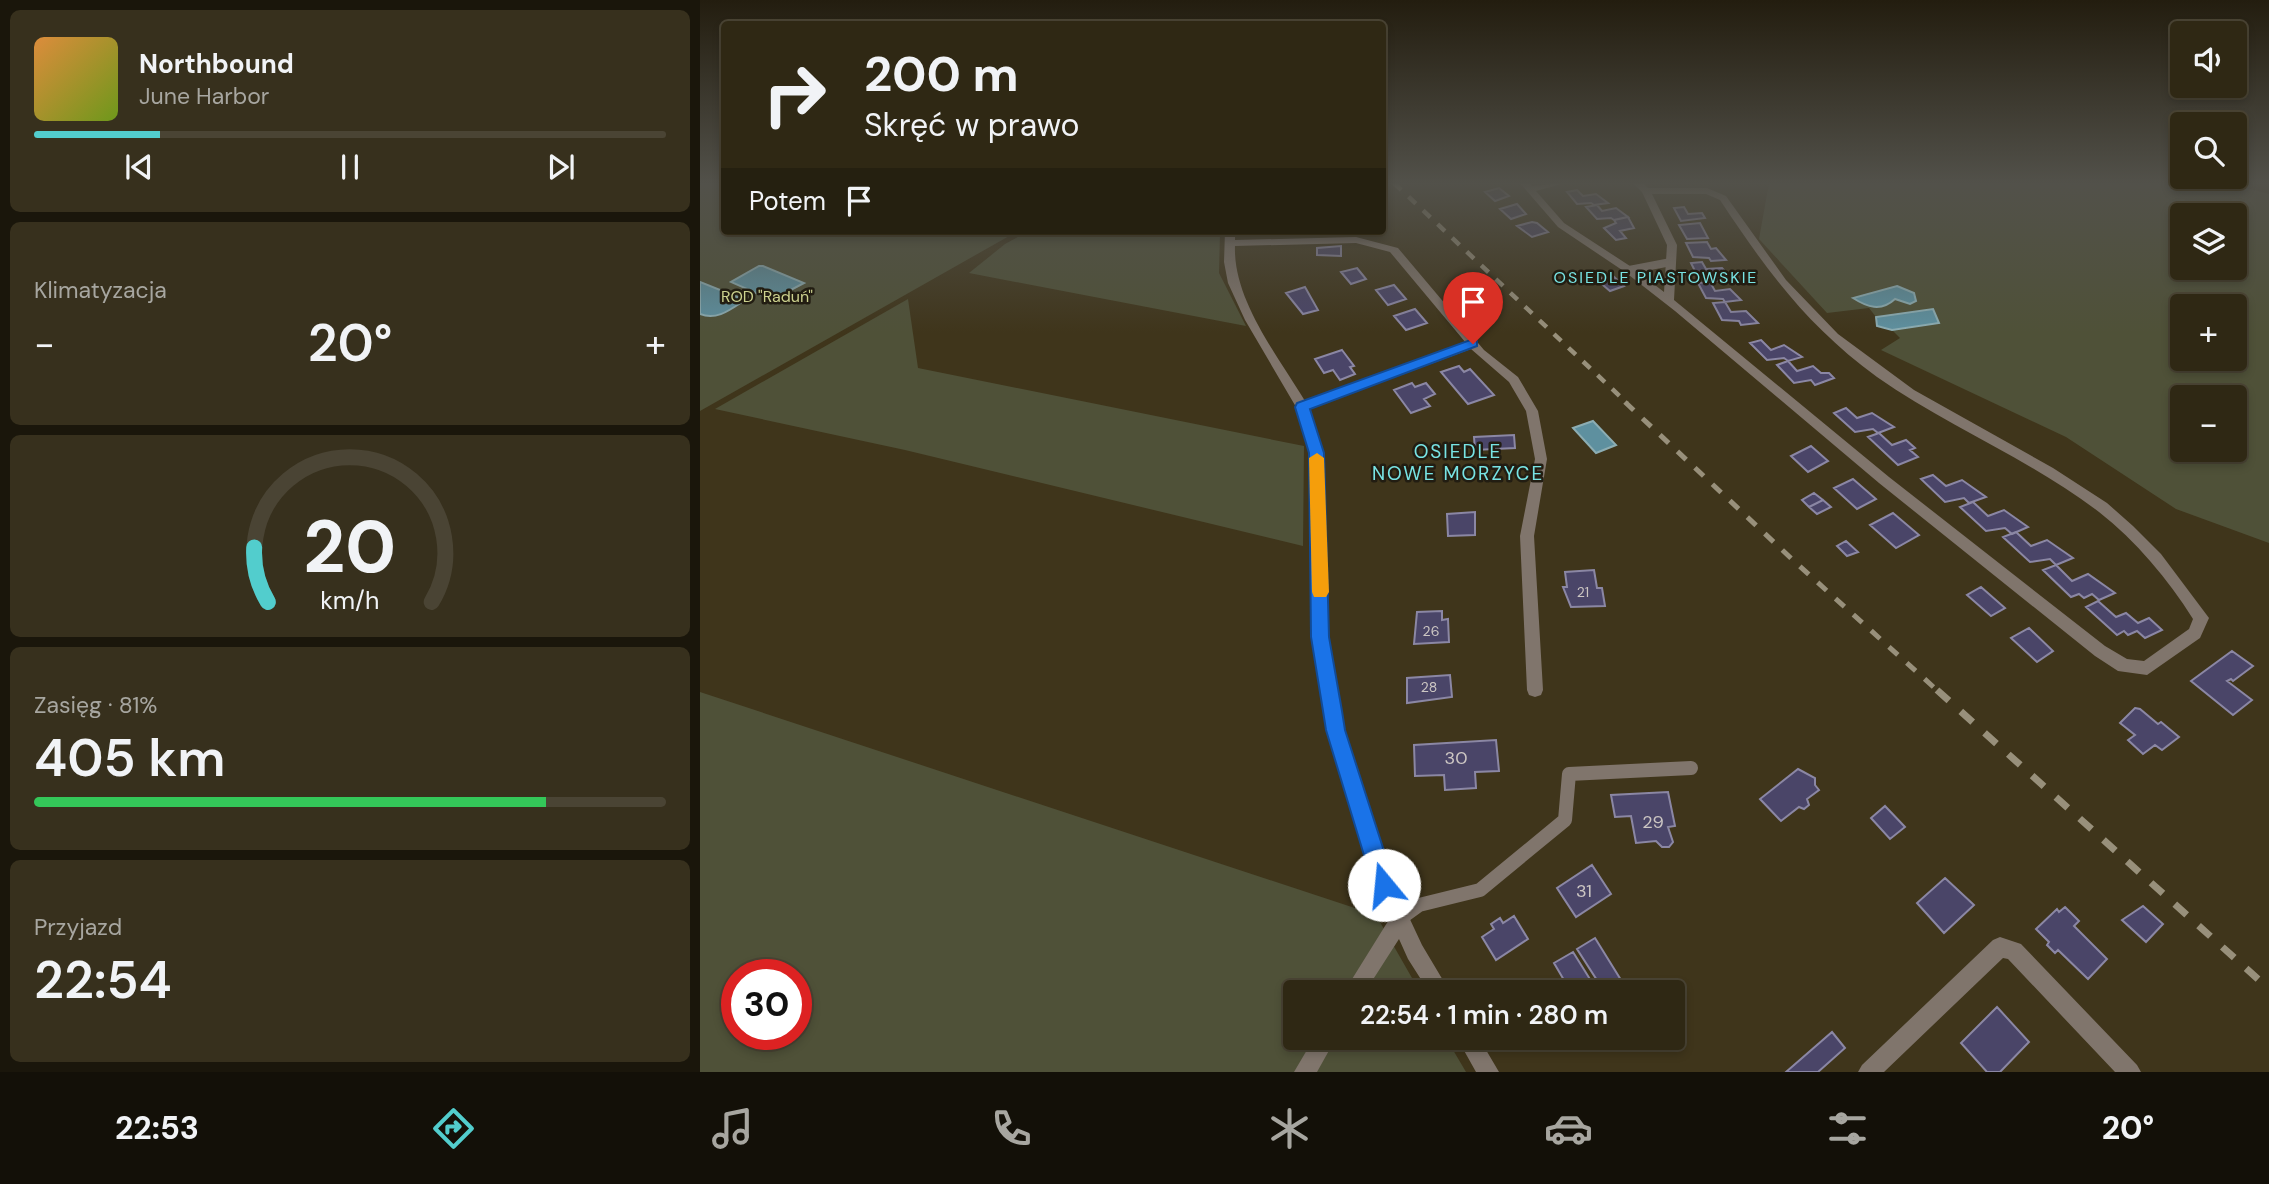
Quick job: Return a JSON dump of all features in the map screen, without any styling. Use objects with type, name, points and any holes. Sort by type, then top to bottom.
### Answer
[{"type":"street","points":[[1573,233],[1629,270],[1669,301],[1885,480],[2100,651],[2124,666],[2147,668],[2196,633],[2201,618],[2192,602],[2124,526],[2102,507],[2067,484],[1884,375],[1827,331],[1791,294],[1748,233]]},
{"type":"street","points":[[1665,233],[1672,246],[1669,301]]},
{"type":"street","points":[[1229,235],[1233,283],[1241,302],[1302,407],[1316,453],[1320,637],[1336,730],[1384,885],[1415,952],[1432,980]]},
{"type":"street","points":[[1228,243],[1356,240],[1394,250],[1480,353],[1514,380],[1532,411],[1541,459],[1527,536],[1535,690]]},
{"type":"street","points":[[1302,407],[1473,344]]},
{"type":"street","points":[[1362,980],[1401,918]]},
{"type":"street","points":[[1869,1072],[2000,947],[2014,951],[2130,1072]]},
{"type":"street","points":[[1305,1072],[1319,1050]]},
{"type":"street","points":[[1474,1050],[1488,1072]]},
{"type":"lane","points":[[1629,270],[1671,262]]},
{"type":"lane","points":[[1401,918],[1419,905],[1480,890],[1565,820],[1569,774],[1690,768]]},
{"type":"green space","name":"ROD \"Raduń\"","points":[[700,233],[1011,235],[700,411]]},
{"type":"green space","points":[[1760,233],[2170,233],[2170,280],[2247,280],[2247,233],[2269,233],[2269,543],[2176,509],[2066,437],[1881,350],[1900,338],[1892,330],[1877,326],[1876,317],[1869,308],[1827,313],[1759,239]]},
{"type":"green space","points":[[1022,235],[1220,235],[1219,273],[1246,326],[969,273],[1005,244]]},
{"type":"green space","points":[[908,299],[918,368],[1304,446],[1303,546],[905,450],[715,409]]},
{"type":"green space","points":[[700,692],[1376,915],[1413,980],[1283,980],[1283,1050],[1453,1050],[1466,1072],[700,1072]]},
{"type":"water","points":[[759,266],[804,283],[772,300],[731,282]]},
{"type":"water","points":[[700,282],[745,300],[718,315],[700,314]]},
{"type":"water","points":[[1897,286],[1914,293],[1916,301],[1910,304],[1895,299],[1884,306],[1874,307],[1853,298]]},
{"type":"water","points":[[1933,309],[1939,323],[1892,330],[1877,326],[1876,317]]},
{"type":"water","points":[[1593,421],[1616,445],[1596,453],[1573,428]]},
{"type":"building","points":[[1527,233],[1545,233],[1532,237]]},
{"type":"building","points":[[1609,233],[1622,233],[1626,238],[1616,240]]},
{"type":"building","points":[[1684,233],[1705,233],[1708,238],[1687,239]]},
{"type":"building","points":[[1707,242],[1711,249],[1716,248],[1726,260],[1711,261],[1709,258],[1693,257],[1686,243]]},
{"type":"building","points":[[1341,246],[1341,256],[1317,255],[1317,248]]},
{"type":"building","points":[[1702,262],[1706,269],[1722,268],[1733,280],[1716,281],[1714,278],[1698,277],[1691,263]]},
{"type":"building","points":[[1357,268],[1366,279],[1351,284],[1341,272]]},
{"type":"building","points":[[1612,275],[1624,286],[1610,291],[1597,280]]},
{"type":"building","points":[[1480,282],[1493,296],[1482,300],[1468,287]]},
{"type":"building","points":[[1710,282],[1715,291],[1730,289],[1741,300],[1725,302],[1723,299],[1706,298],[1698,283]]},
{"type":"building","points":[[1394,285],[1406,299],[1388,305],[1376,290]]},
{"type":"building","points":[[1305,287],[1318,310],[1303,314],[1286,293]]},
{"type":"building","points":[[1725,302],[1731,312],[1746,311],[1758,323],[1741,325],[1739,321],[1722,320],[1713,303]]},
{"type":"building","points":[[1415,309],[1427,323],[1406,330],[1394,316]]},
{"type":"building","points":[[1761,340],[1771,350],[1784,345],[1802,357],[1788,361],[1784,358],[1767,360],[1750,343]]},
{"type":"building","points":[[1342,350],[1354,366],[1350,367],[1355,374],[1340,380],[1333,370],[1324,373],[1315,359]]},
{"type":"building","points":[[1788,361],[1797,371],[1813,366],[1821,373],[1829,373],[1834,378],[1815,385],[1811,380],[1794,383],[1777,365]]},
{"type":"building","points":[[1459,366],[1464,372],[1470,369],[1494,395],[1468,404],[1441,372]]},
{"type":"building","points":[[1412,383],[1415,387],[1426,383],[1435,394],[1424,399],[1430,406],[1411,413],[1394,390]]},
{"type":"building","points":[[1846,408],[1857,418],[1872,413],[1894,427],[1878,433],[1873,429],[1855,432],[1834,413]]},
{"type":"building","points":[[1879,433],[1892,445],[1906,440],[1915,448],[1910,450],[1918,457],[1898,465],[1868,437]]},
{"type":"building","points":[[1514,435],[1515,448],[1475,450],[1474,437]]},
{"type":"building","points":[[1811,446],[1828,461],[1808,472],[1791,456]]},
{"type":"building","points":[[1933,475],[1946,486],[1962,480],[1986,497],[1969,503],[1964,498],[1945,502],[1921,479]]},
{"type":"building","points":[[1853,479],[1876,499],[1857,509],[1834,488]]},
{"type":"building","points":[[1814,493],[1823,500],[1809,507],[1802,500]]},
{"type":"building","points":[[1823,500],[1831,507],[1817,514],[1809,507]]},
{"type":"building","points":[[1973,502],[1988,516],[2004,510],[2028,527],[2012,534],[2005,528],[1986,531],[1960,507]]},
{"type":"building","points":[[1475,512],[1475,535],[1448,536],[1447,514]]},
{"type":"building","points":[[1893,513],[1919,535],[1896,548],[1870,525]]},
{"type":"building","points":[[2016,532],[2031,546],[2047,540],[2073,558],[2056,565],[2050,559],[2030,562],[2003,537]]},
{"type":"building","points":[[1846,541],[1858,552],[1847,556],[1837,546]]},
{"type":"building","points":[[2056,565],[2072,581],[2088,574],[2115,593],[2099,600],[2092,594],[2084,598],[2079,594],[2071,597],[2043,570]]},
{"type":"building","points":[[1594,570],[1597,588],[1602,588],[1605,606],[1571,607],[1563,587],[1567,587],[1565,572]]},
{"type":"building","points":[[1981,587],[2005,608],[1991,616],[1967,595]]},
{"type":"building","points":[[2098,601],[2116,617],[2126,613],[2138,623],[2149,618],[2162,630],[2145,638],[2137,631],[2128,635],[2124,631],[2117,635],[2086,607]]},
{"type":"building","points":[[1442,611],[1442,620],[1448,619],[1449,642],[1414,644],[1417,612]]},
{"type":"building","points":[[2029,628],[2053,651],[2037,662],[2011,638]]},
{"type":"building","points":[[2232,651],[2253,666],[2233,681],[2227,681],[2252,700],[2233,715],[2191,681]]},
{"type":"building","points":[[1450,675],[1452,697],[1407,703],[1407,678]]},
{"type":"building","points":[[2135,708],[2158,724],[2161,722],[2179,737],[2162,750],[2155,745],[2143,754],[2128,740],[2135,735],[2120,723]]},
{"type":"building","points":[[1496,740],[1499,771],[1475,772],[1476,788],[1445,790],[1444,775],[1415,776],[1414,745]]},
{"type":"building","points":[[1798,769],[1815,778],[1815,785],[1819,790],[1807,799],[1809,805],[1804,809],[1799,807],[1781,821],[1760,799]]},
{"type":"building","points":[[1668,792],[1675,826],[1668,827],[1673,842],[1669,847],[1662,847],[1656,841],[1636,843],[1631,816],[1615,817],[1611,795]]},
{"type":"building","points":[[1885,806],[1905,827],[1890,839],[1871,818]]},
{"type":"building","points":[[1592,865],[1611,894],[1576,917],[1557,888]]},
{"type":"building","points":[[1945,878],[1974,905],[1944,933],[1917,903]]},
{"type":"building","points":[[2143,906],[2163,924],[2146,942],[2122,920]]},
{"type":"building","points":[[2065,907],[2079,921],[2074,926],[2107,959],[2088,979],[2058,950],[2055,953],[2047,945],[2049,942],[2036,929],[2057,909],[2059,912]]},
{"type":"building","points":[[1514,916],[1528,939],[1496,960],[1482,937],[1494,929],[1491,924],[1500,918],[1503,923]]},
{"type":"building","points":[[1595,938],[1621,980],[1597,980],[1577,949]]},
{"type":"building","points":[[1573,952],[1590,980],[1564,980],[1554,963]]},
{"type":"building","points":[[1997,1007],[2029,1042],[2000,1072],[1987,1072],[1961,1043]]},
{"type":"building","points":[[1832,1032],[1845,1048],[1818,1072],[1786,1072]]},
{"type":"railway","points":[[1447,233],[1627,403]]},
{"type":"railway","points":[[1625,402],[1795,562],[1939,692]]},
{"type":"railway","points":[[1937,690],[2269,989]]},
{"type":"slow traffic","points":[[1317,458],[1320,592]]},
{"type":"district","name":"OSIEDLE PIASTOWSKIE","points":[[1656,277]]},
{"type":"district","name":"OSIEDLE NOWE MORZYCE","points":[[1458,462]]},
{"type":"route","points":[[1384,885],[1332,711],[1320,637],[1316,453],[1311,428],[1302,407],[1473,344]]}]
